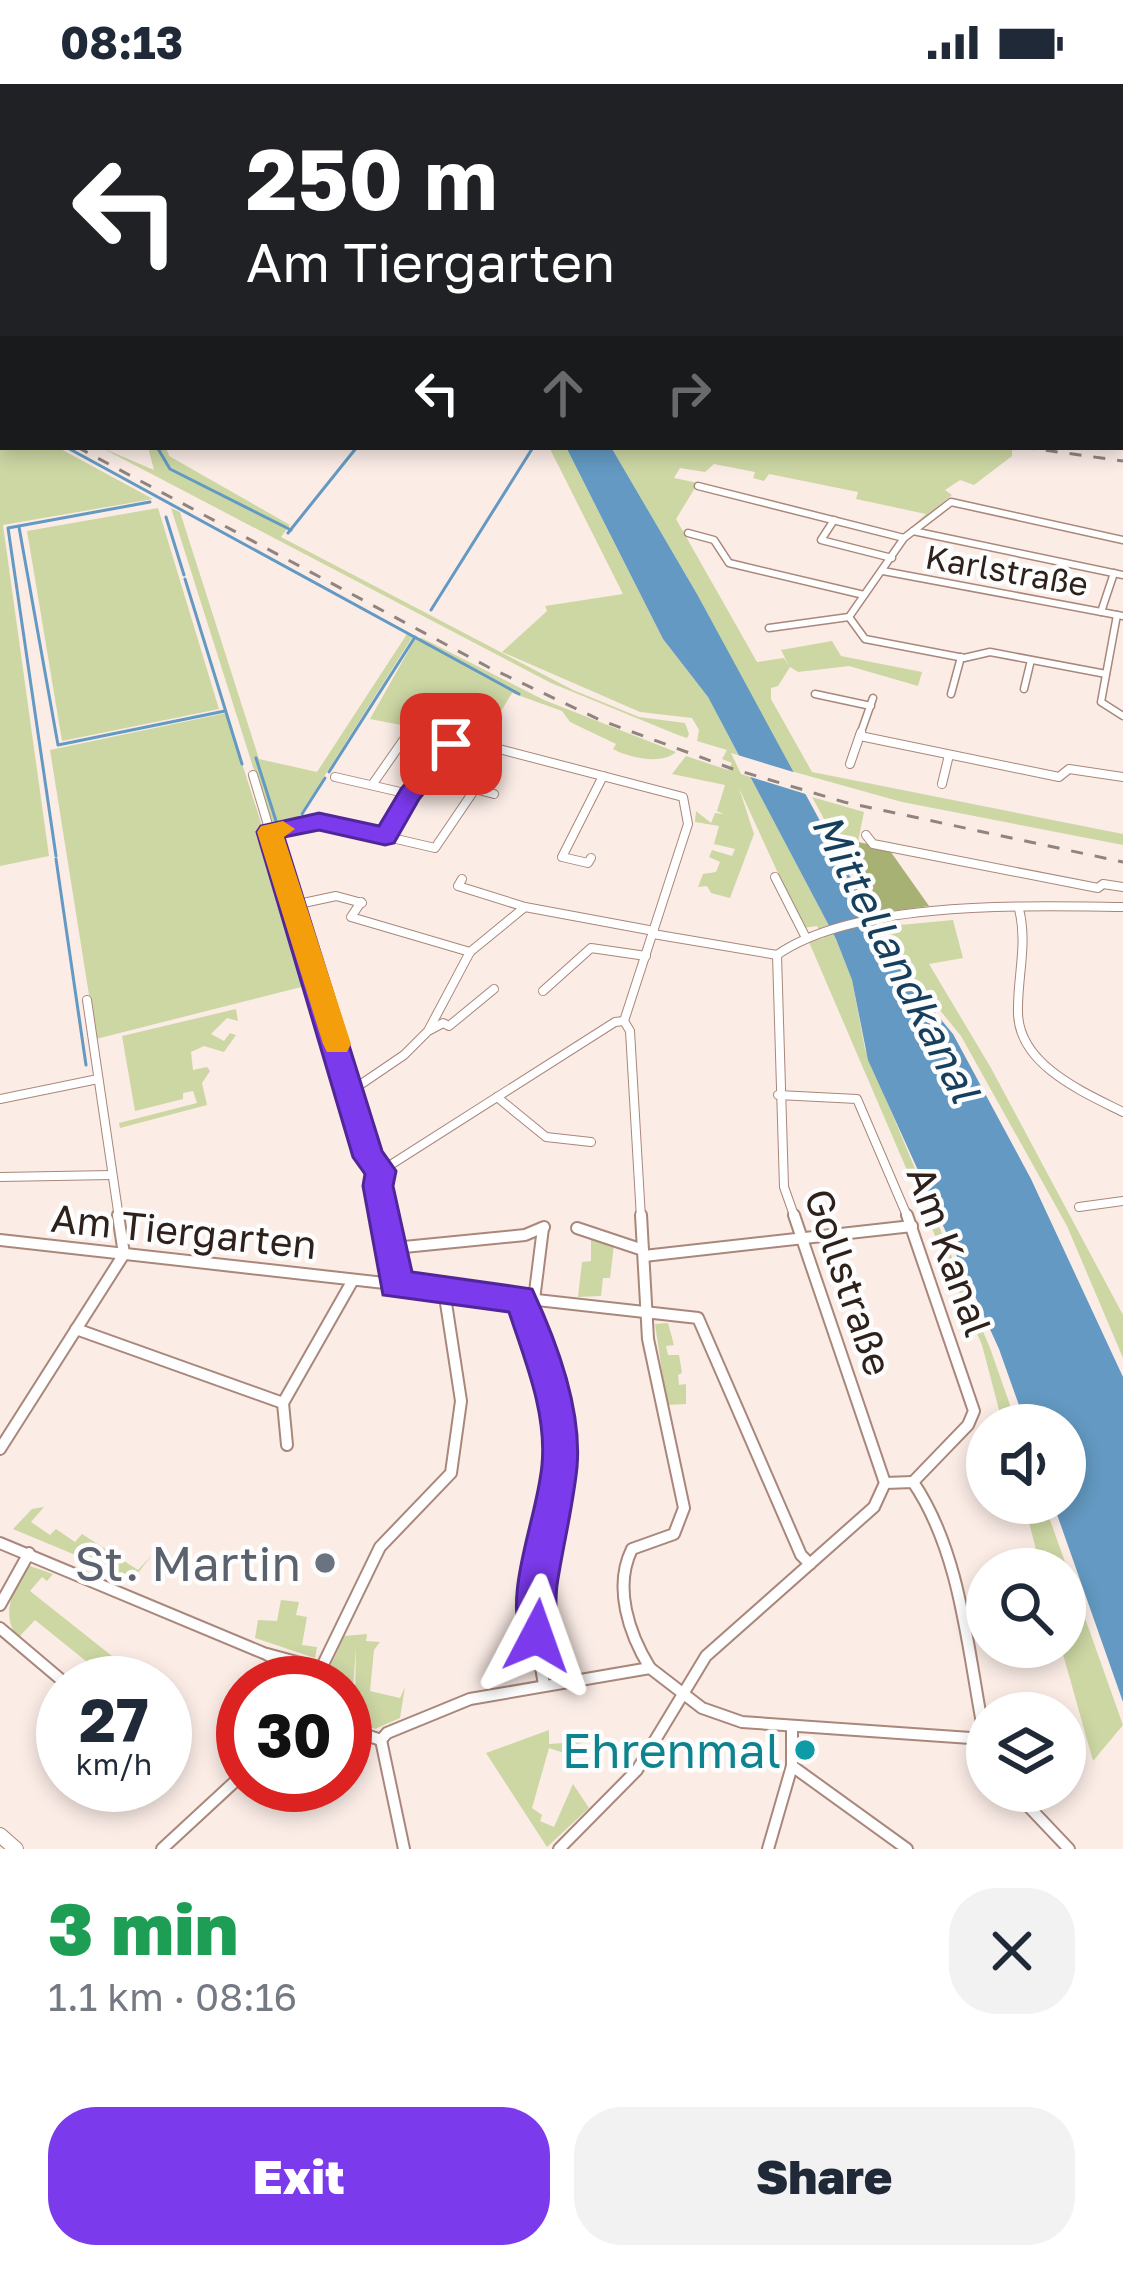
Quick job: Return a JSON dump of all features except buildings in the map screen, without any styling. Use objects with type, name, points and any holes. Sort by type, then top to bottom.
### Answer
[{"type":"main road","points":[[0,1835],[16,1849]]},
{"type":"street","points":[[698,486],[904,538]]},
{"type":"street","points":[[769,628],[849,617],[904,538],[955,502],[1123,540]]},
{"type":"street","points":[[834,520],[821,540],[892,557]]},
{"type":"street","points":[[912,530],[1118,574],[1101,612]]},
{"type":"street","points":[[688,533],[714,540],[729,563],[865,596]]},
{"type":"street","name":"Karlstraße","points":[[882,571],[1120,615]]},
{"type":"street","points":[[1120,615],[1101,702],[1123,716]]},
{"type":"street","points":[[849,617],[865,639],[961,657],[990,652],[1106,674]]},
{"type":"street","points":[[952,694],[961,657]]},
{"type":"street","points":[[1024,689],[1031,660]]},
{"type":"street","points":[[815,694],[872,702],[850,764]]},
{"type":"street","points":[[372,785],[412,728],[683,797],[688,824],[624,1021],[630,1031],[655,1382],[684,1508],[675,1536],[632,1549],[623,1565],[635,1636],[650,1668],[702,1708],[726,1718],[792,1728],[966,1740]]},
{"type":"street","points":[[860,736],[1059,777],[1069,769],[1123,777]]},
{"type":"street","points":[[385,837],[410,794],[454,740]]},
{"type":"street","points":[[942,784],[950,754]]},
{"type":"street","points":[[254,775],[368,1157],[381,1171]]},
{"type":"street","points":[[424,776],[494,794]]},
{"type":"street","points":[[591,857],[588,863],[562,856],[603,776]]},
{"type":"street","points":[[335,777],[410,794]]},
{"type":"street","points":[[270,832],[319,821],[435,848],[475,789]]},
{"type":"street","points":[[866,835],[873,844],[1098,888],[1103,884],[1123,887]]},
{"type":"street","points":[[775,877],[805,936]]},
{"type":"street","points":[[462,879],[458,886],[525,907],[777,955],[805,936],[885,919],[1123,907]]},
{"type":"street","points":[[1098,888],[1099,907]]},
{"type":"street","points":[[293,905],[336,896],[363,903],[351,917],[470,952]]},
{"type":"street","points":[[351,1091],[404,1055],[428,1030],[470,952],[525,907]]},
{"type":"street","points":[[1018,909],[1028,943],[1018,1018],[1022,1031],[1053,1073],[1123,1112]]},
{"type":"street","points":[[543,991],[591,948],[646,956]]},
{"type":"street","name":"Gollstraße","points":[[777,955],[784,1186],[885,1483]]},
{"type":"street","points":[[428,1030],[443,1023],[449,1026],[494,989]]},
{"type":"street","points":[[0,1449],[124,1254],[87,1000]]},
{"type":"street","points":[[395,1285],[394,1248],[378,1186],[381,1171],[615,1022],[624,1021]]},
{"type":"street","points":[[0,1099],[98,1079]]},
{"type":"street","name":"Am Kanal","points":[[778,1095],[857,1100],[912,1226],[974,1411],[968,1425],[917,1479]]},
{"type":"street","points":[[497,1097],[546,1137],[591,1142]]},
{"type":"street","points":[[0,1177],[112,1175]]},
{"type":"street","points":[[1079,1207],[1123,1201]]},
{"type":"street","points":[[577,1228],[644,1253],[912,1226]]},
{"type":"street","points":[[394,1248],[525,1235],[544,1227],[534,1300]]},
{"type":"street","name":"Am Tiergarten","points":[[0,1240],[692,1316],[703,1323],[801,1555],[810,1564]]},
{"type":"street","points":[[287,1445],[283,1403],[353,1280]]},
{"type":"street","points":[[327,1656],[380,1547],[451,1473],[461,1401],[444,1290]]},
{"type":"street","points":[[520,1299],[558,1422],[553,1520],[537,1594],[537,1643],[544,1685]]},
{"type":"street","points":[[76,1329],[283,1403]]},
{"type":"street","points":[[559,1849],[637,1770],[706,1655],[874,1507],[885,1483],[917,1479],[933,1510],[946,1548],[976,1692]]},
{"type":"street","points":[[0,1543],[269,1656]]},
{"type":"street","points":[[0,1605],[29,1552]]},
{"type":"street","points":[[0,1628],[36,1658]]},
{"type":"street","points":[[381,1740],[387,1733],[470,1699],[650,1668]]},
{"type":"street","points":[[768,1849],[792,1766],[792,1728]]},
{"type":"street","points":[[372,1737],[381,1740]]},
{"type":"street","points":[[381,1740],[404,1849]]},
{"type":"street","points":[[792,1766],[907,1849]]},
{"type":"street","points":[[162,1849],[216,1799]]},
{"type":"street","points":[[1031,1812],[1069,1849]]},
{"type":"green space","points":[[0,450],[63,450],[153,499],[3,525],[49,856],[0,866]]},
{"type":"green space","points":[[106,450],[154,470],[149,450],[167,450],[169,456],[290,525],[281,537],[573,690],[639,717],[685,723],[689,734],[687,738],[678,735],[551,683]]},
{"type":"green space","points":[[551,450],[568,450],[663,639],[708,697],[836,939],[852,980],[865,1049],[1010,1404],[997,1404],[982,1345],[809,942],[824,938],[817,926],[803,928],[739,788],[754,834],[730,898],[711,893],[707,886],[698,887],[703,874],[716,872],[720,862],[709,857],[712,850],[732,856],[735,849],[714,844],[719,826],[695,822],[696,811],[711,823],[715,813],[724,814],[717,811],[725,785],[672,774],[686,756],[728,770],[732,763],[722,759],[727,750],[697,741],[699,730],[692,718],[640,712],[502,652],[547,611],[545,606],[623,594]]},
{"type":"green space","points":[[613,450],[1012,450],[1012,456],[974,485],[960,480],[945,490],[952,495],[908,530],[926,514],[856,499],[858,492],[769,474],[764,481],[753,478],[755,472],[714,464],[705,472],[680,468],[674,478],[698,483],[676,519],[757,662],[784,658],[789,666],[781,650],[832,641],[841,656],[922,672],[918,686],[849,666],[798,672],[790,667],[778,686],[771,688],[771,699],[812,772],[1123,834],[1123,845],[902,802],[791,771],[697,594]]},
{"type":"green space","points":[[158,508],[219,709],[62,741],[27,531]]},
{"type":"green space","points":[[171,508],[180,512],[259,759],[317,772],[407,634],[413,636],[294,824],[272,827]]},
{"type":"green space","points":[[422,638],[544,700],[676,752],[654,759],[628,755],[613,749],[616,744],[570,722],[562,711],[512,693],[482,743],[413,722],[406,726],[370,719],[415,639]]},
{"type":"green space","points":[[226,713],[317,983],[96,1039],[50,750]]},
{"type":"green space","points":[[812,797],[864,812],[858,842],[841,850]]},
{"type":"green space","points":[[858,842],[888,848],[929,906],[877,913],[841,850]]},
{"type":"green space","points":[[877,913],[889,926],[953,920],[963,958],[929,964],[991,1068],[1123,1315],[1123,1358],[1067,1226],[961,1036],[912,976]]},
{"type":"green space","points":[[236,1009],[238,1021],[227,1018],[211,1034],[224,1041],[230,1033],[236,1035],[224,1052],[204,1046],[191,1052],[193,1070],[207,1067],[210,1071],[202,1083],[207,1105],[120,1128],[119,1123],[197,1103],[193,1091],[183,1093],[183,1099],[135,1111],[122,1036]]},
{"type":"green space","points":[[591,1237],[614,1245],[610,1278],[603,1278],[601,1296],[578,1297],[582,1262],[591,1261]]},
{"type":"green space","points":[[668,1323],[674,1345],[666,1346],[668,1355],[679,1355],[679,1385],[686,1384],[686,1404],[667,1405],[655,1324]]},
{"type":"green space","points":[[44,1507],[31,1522],[50,1535],[56,1529],[75,1542],[82,1534],[138,1570],[153,1554],[133,1579],[13,1529],[32,1509]]},
{"type":"green space","points":[[1029,1524],[1051,1524],[1060,1548],[1036,1548]]},
{"type":"green space","points":[[27,1565],[53,1574],[47,1581],[42,1577],[30,1591],[112,1656],[80,1656],[35,1620],[18,1638],[9,1611]]},
{"type":"green space","points":[[281,1600],[299,1602],[296,1615],[307,1617],[302,1645],[317,1647],[315,1656],[255,1638],[258,1620],[277,1621]]},
{"type":"green space","points":[[1086,1621],[1123,1725],[1093,1761],[1086,1736],[1086,1692],[1074,1692],[1067,1668],[1086,1668]]},
{"type":"green space","points":[[367,1634],[366,1641],[380,1642],[374,1650],[372,1670],[372,1656],[356,1656],[356,1647],[355,1656],[335,1656],[344,1636]]},
{"type":"green space","points":[[405,1687],[400,1718],[375,1729],[372,1691],[400,1698]]},
{"type":"green space","points":[[549,1730],[549,1744],[591,1741],[566,1746],[567,1754],[549,1748],[532,1808],[542,1815],[540,1821],[554,1827],[573,1784],[589,1808],[547,1847],[486,1753]]},
{"type":"water","points":[[568,450],[613,450],[697,594],[903,974],[953,1034],[1031,1179],[1123,1377],[1123,1702],[1086,1597],[1086,1548],[1069,1548],[1060,1524],[1086,1524],[1086,1404],[1019,1404],[999,1349],[868,1060],[852,980],[836,939],[708,697],[663,639]]},
{"type":"pier","points":[[731,753],[800,774],[812,796],[741,774]]},
{"type":"waterway","points":[[72,450],[415,637]]},
{"type":"waterway","points":[[159,450],[170,469],[291,530]]},
{"type":"waterway","points":[[291,530],[355,450]]},
{"type":"waterway","points":[[431,610],[531,450]]},
{"type":"waterway","points":[[56,856],[8,528],[150,502]]},
{"type":"waterway","points":[[166,517],[184,575]]},
{"type":"waterway","points":[[19,527],[58,745],[225,711]]},
{"type":"waterway","points":[[288,533],[291,530]]},
{"type":"waterway","points":[[185,579],[242,764]]},
{"type":"waterway","points":[[329,772],[415,637]]},
{"type":"waterway","points":[[415,637],[519,694]]},
{"type":"waterway","points":[[256,758],[277,824]]},
{"type":"waterway","points":[[302,814],[325,778]]},
{"type":"waterway","points":[[56,859],[86,1065]]},
{"type":"railway","points":[[83,450],[488,667],[600,720],[730,768],[844,802],[1123,862]]},
{"type":"railway","points":[[1044,450],[1123,461]]},
{"type":"slow traffic","points":[[283,829],[270,832],[337,1044]]},
{"type":"place","name":"St. Martin","points":[[325,1563]]},
{"type":"place","name":"Ehrenmal","points":[[805,1750]]},
{"type":"route","points":[[451,744],[410,794],[385,837],[319,821],[270,832],[368,1157],[381,1171],[378,1186],[396,1263],[395,1285],[520,1299],[548,1379],[558,1422],[560,1464],[537,1594],[537,1636]]},
{"type":"water label","name":"Mittellandkanal","points":[[897,957]]}]
